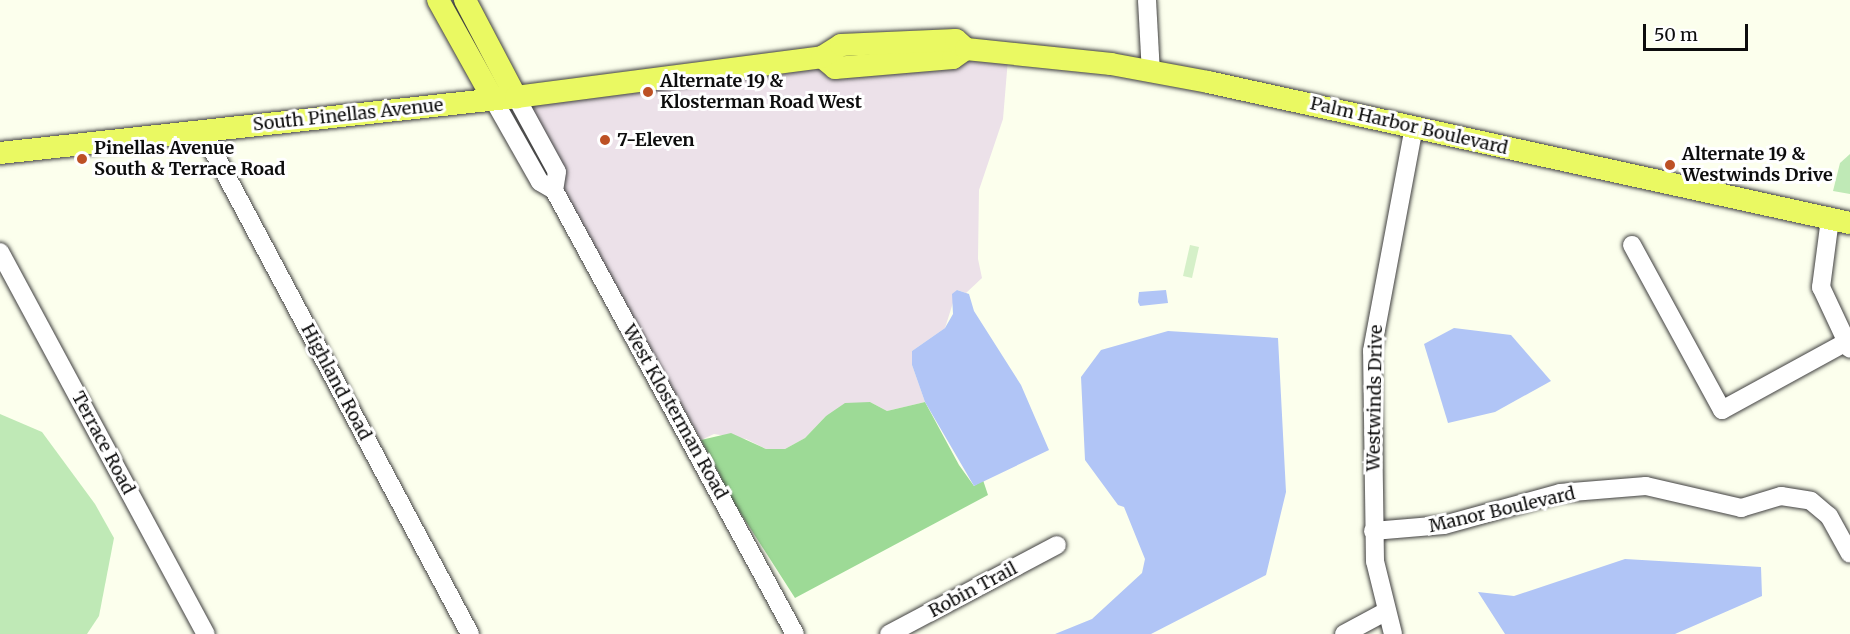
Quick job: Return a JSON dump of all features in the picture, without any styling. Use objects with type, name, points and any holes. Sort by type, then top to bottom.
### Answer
[{"type":"main road","points":[[438,0],[493,99]]},
{"type":"main road","points":[[465,0],[516,97]]},
{"type":"main road","name":"Palm Harbor Boulevard","points":[[516,97],[822,57],[835,68],[952,58],[966,49],[1111,64],[1414,127],[1840,221]]},
{"type":"main road","name":"South Pinellas Avenue","points":[[0,153],[516,97]]},
{"type":"street","points":[[1147,0],[1151,73]]},
{"type":"street","name":"West Klosterman Road","points":[[516,97],[557,172],[554,190]]},
{"type":"street","name":"West Klosterman Road","points":[[493,99],[540,182],[554,190],[795,634]]},
{"type":"street","name":"Westwinds Drive","points":[[1393,634],[1377,580],[1373,531],[1372,351],[1414,127]]},
{"type":"street","name":"Highland Road","points":[[202,130],[470,634]]},
{"type":"street","points":[[1632,245],[1722,410],[1848,346],[1821,287],[1840,221]]},
{"type":"street","name":"Terrace Road","points":[[0,252],[206,634]]},
{"type":"street","name":"Manor Boulevard","points":[[1373,531],[1444,525],[1560,493],[1646,486],[1742,508],[1781,496],[1810,501],[1829,516],[1850,554]]},
{"type":"street","name":"Robin Trail","points":[[889,634],[1057,545]]},
{"type":"street","points":[[1344,634],[1385,612]]},
{"type":"shaded area","points":[[1008,59],[1003,119],[979,190],[978,259],[982,278],[966,293],[957,290],[945,328],[912,351],[912,365],[925,402],[887,411],[870,402],[826,416],[805,438],[785,449],[766,449],[746,439],[714,434],[701,440],[563,190],[529,102],[843,63]]},
{"type":"green space","points":[[1850,154],[1850,194],[1833,191],[1840,163]]},
{"type":"green space","points":[[1190,245],[1199,247],[1192,278],[1183,276]]},
{"type":"green space","points":[[870,402],[887,411],[925,402],[959,465],[974,486],[983,480],[988,495],[795,598],[736,506],[701,440],[731,433],[766,449],[785,449],[805,438],[826,416],[845,403]]},
{"type":"green space","points":[[0,414],[42,432],[95,504],[114,538],[99,616],[87,634],[0,634]]},
{"type":"water","points":[[957,290],[969,294],[974,311],[1021,385],[1049,450],[974,486],[925,402],[912,365],[912,351],[945,328],[953,314],[952,294]]},
{"type":"water","points":[[1166,290],[1168,303],[1140,306],[1139,292]]},
{"type":"water","points":[[1454,328],[1511,335],[1551,381],[1495,412],[1448,423],[1424,344]]},
{"type":"water","points":[[1168,331],[1278,338],[1286,492],[1266,575],[1151,634],[1055,634],[1092,619],[1142,573],[1145,559],[1124,507],[1118,505],[1085,460],[1081,377],[1101,350]]},
{"type":"water","points":[[1625,559],[1761,567],[1762,596],[1675,634],[1505,634],[1478,592],[1514,596]]},
{"type":"place","name":"Alternate 19 & Klosterman Road West","points":[[648,92]]},
{"type":"place","name":"7-Eleven","points":[[605,140]]},
{"type":"place","name":"Pinellas Avenue South & Terrace Road","points":[[82,159]]},
{"type":"place","name":"Alternate 19 & Westwinds Drive","points":[[1670,165]]}]
